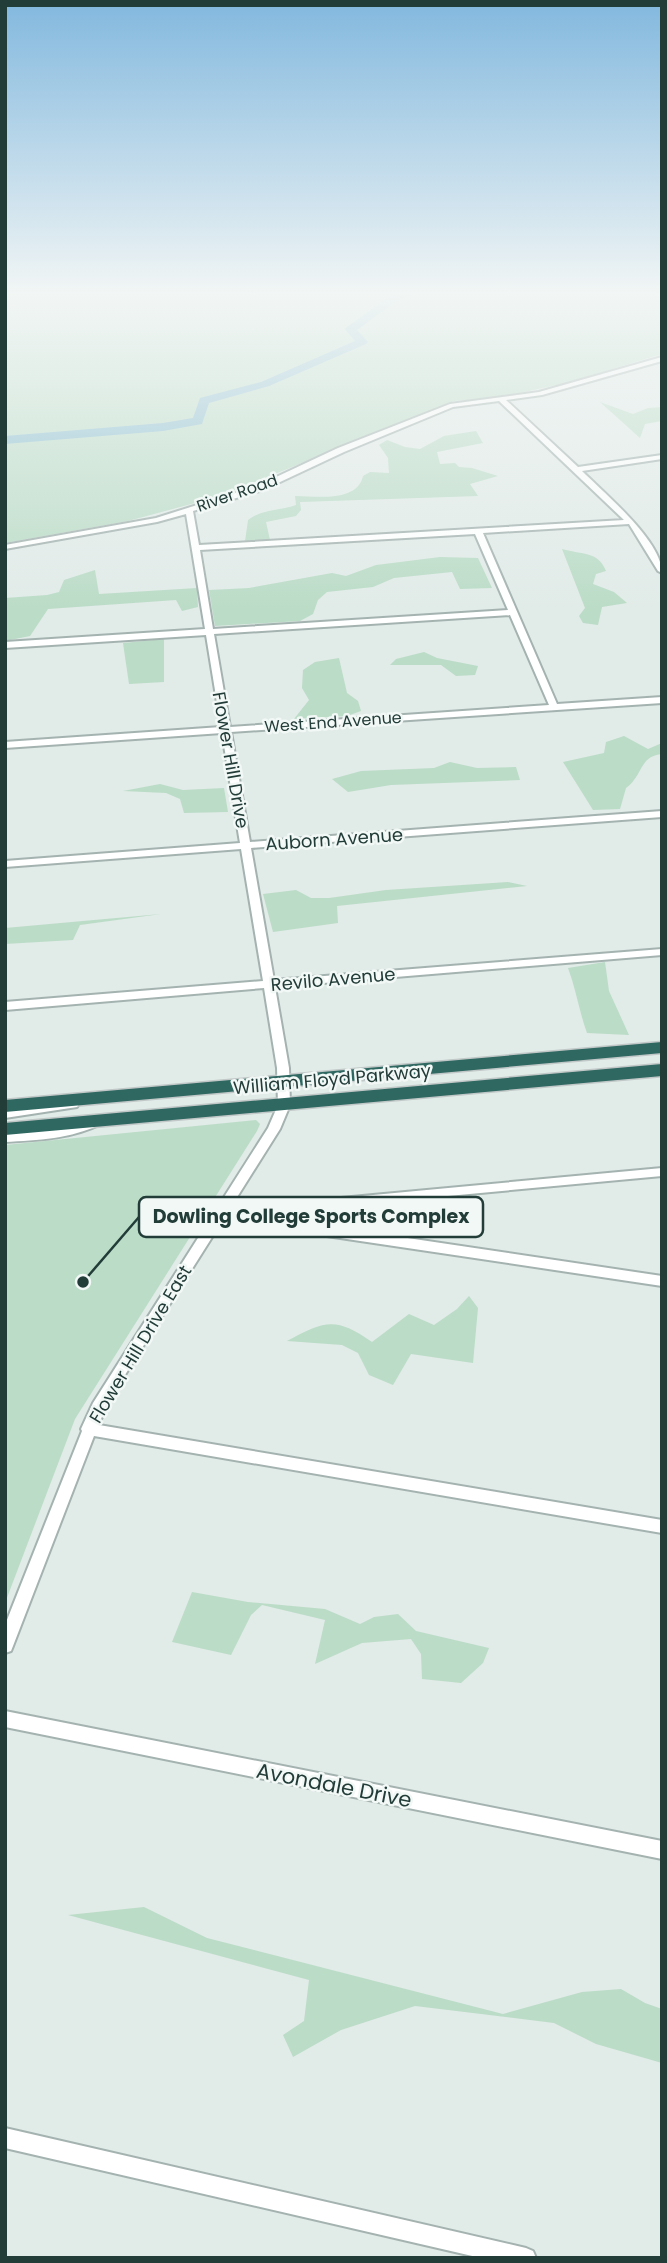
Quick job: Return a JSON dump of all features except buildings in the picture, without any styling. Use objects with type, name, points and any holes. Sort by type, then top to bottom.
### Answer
[{"type":"highway","name":"William Floyd Parkway","points":[[5,1129],[98,1121],[285,1093],[662,1047]]},
{"type":"highway","name":"William Floyd Parkway","points":[[5,1106],[97,1098],[285,1093],[662,1070]]},
{"type":"street","points":[[502,400],[631,522],[662,571]]},
{"type":"street","name":"River Road","points":[[5,547],[157,520],[260,488],[341,450],[452,405],[502,400]]},
{"type":"street","points":[[575,470],[662,457]]},
{"type":"street","name":"Flower Hill Drive","points":[[189,510],[285,1093]]},
{"type":"street","points":[[196,548],[631,522]]},
{"type":"street","points":[[478,531],[554,707]]},
{"type":"street","points":[[5,645],[513,612]]},
{"type":"street","name":"West End Avenue","points":[[5,745],[662,700]]},
{"type":"street","name":"Auborn Avenue","points":[[5,864],[662,814]]},
{"type":"street","name":"Revilo Avenue","points":[[5,1006],[662,952]]},
{"type":"street","name":"Flower Hill Drive East","points":[[5,1646],[100,1403],[274,1129],[285,1093]]},
{"type":"street","points":[[5,1114],[54,1108],[97,1098]]},
{"type":"street","points":[[5,1138],[61,1133],[88,1127],[98,1121]]},
{"type":"street","points":[[226,1206],[268,1210],[662,1172]]},
{"type":"street","points":[[268,1210],[272,1221],[293,1226],[662,1281]]},
{"type":"street","points":[[88,1429],[662,1527]]},
{"type":"street","name":"Avondale Drive","points":[[5,1719],[662,1850]]},
{"type":"street","points":[[5,2138],[526,2258]]},
{"type":"green space","points":[[5,400],[470,400],[454,401],[221,496],[128,521],[5,543]]},
{"type":"green space","points":[[600,402],[633,414],[648,408],[662,407],[662,421],[645,424],[640,438]]},
{"type":"green space","points":[[476,431],[483,443],[437,452],[440,464],[455,463],[459,467],[498,476],[470,484],[478,496],[300,502],[301,510],[296,516],[266,522],[270,540],[245,541],[248,520],[265,512],[296,505],[295,496],[324,497],[344,494],[353,491],[363,476],[370,472],[389,473],[388,458],[379,445],[387,440],[420,449],[444,436]]},
{"type":"green space","points":[[562,549],[599,560],[606,571],[596,574],[593,584],[614,592],[627,603],[602,607],[598,625],[583,623],[579,616],[585,608]]},
{"type":"green space","points":[[440,557],[478,558],[492,588],[460,589],[452,572],[394,578],[373,587],[327,592],[318,600],[313,614],[300,621],[215,626],[209,590],[249,588],[332,573],[346,576],[376,565]]},
{"type":"green space","points":[[95,570],[99,594],[197,588],[198,607],[182,611],[176,600],[48,609],[30,636],[5,641],[5,598],[59,592],[64,580]]},
{"type":"green space","points":[[164,639],[164,682],[129,684],[123,643]]},
{"type":"green space","points":[[424,652],[437,658],[478,666],[475,675],[456,676],[441,665],[390,665],[396,659]]},
{"type":"green space","points":[[339,658],[347,693],[358,701],[361,711],[347,716],[294,719],[309,700],[302,688],[303,670],[315,662]]},
{"type":"green space","points":[[624,736],[648,749],[662,743],[662,754],[645,762],[636,778],[626,788],[620,809],[593,810],[563,762],[604,753],[606,742]]},
{"type":"green space","points":[[450,762],[477,768],[516,767],[520,780],[391,785],[348,792],[332,779],[361,771],[434,768]]},
{"type":"green space","points":[[160,784],[183,790],[224,788],[228,812],[184,813],[180,799],[166,793],[123,791]]},
{"type":"green space","points":[[508,882],[527,886],[337,906],[338,923],[273,932],[263,894],[296,890],[311,898],[329,898],[386,890]]},
{"type":"green space","points":[[161,914],[80,925],[73,940],[5,944],[5,928]]},
{"type":"green space","points":[[605,962],[609,991],[629,1035],[587,1033],[584,1025],[568,968]]},
{"type":"green space","points":[[256,1120],[260,1124],[257,1131],[75,1419],[5,1603],[5,1145]]},
{"type":"green space","points":[[469,1296],[478,1308],[473,1363],[411,1354],[393,1385],[369,1375],[358,1353],[342,1345],[287,1341],[322,1325],[331,1324],[349,1328],[372,1342],[409,1314],[434,1325],[457,1309]]},
{"type":"green space","points":[[192,1592],[248,1602],[325,1609],[360,1624],[374,1617],[398,1614],[416,1631],[489,1648],[483,1663],[461,1683],[422,1679],[421,1654],[411,1639],[362,1643],[315,1664],[325,1620],[262,1605],[251,1615],[231,1655],[172,1642]]},
{"type":"green space","points":[[144,1907],[207,1938],[503,2014],[582,1992],[621,1989],[662,2009],[662,2063],[596,2044],[554,2023],[415,2006],[341,2030],[293,2057],[283,2035],[304,2021],[309,1980],[68,1915]]},
{"type":"waterway","points":[[5,440],[163,427],[198,421],[204,401],[209,400]]},
{"type":"place","name":"Dowling College Sports Complex","points":[[83,1282]]}]
